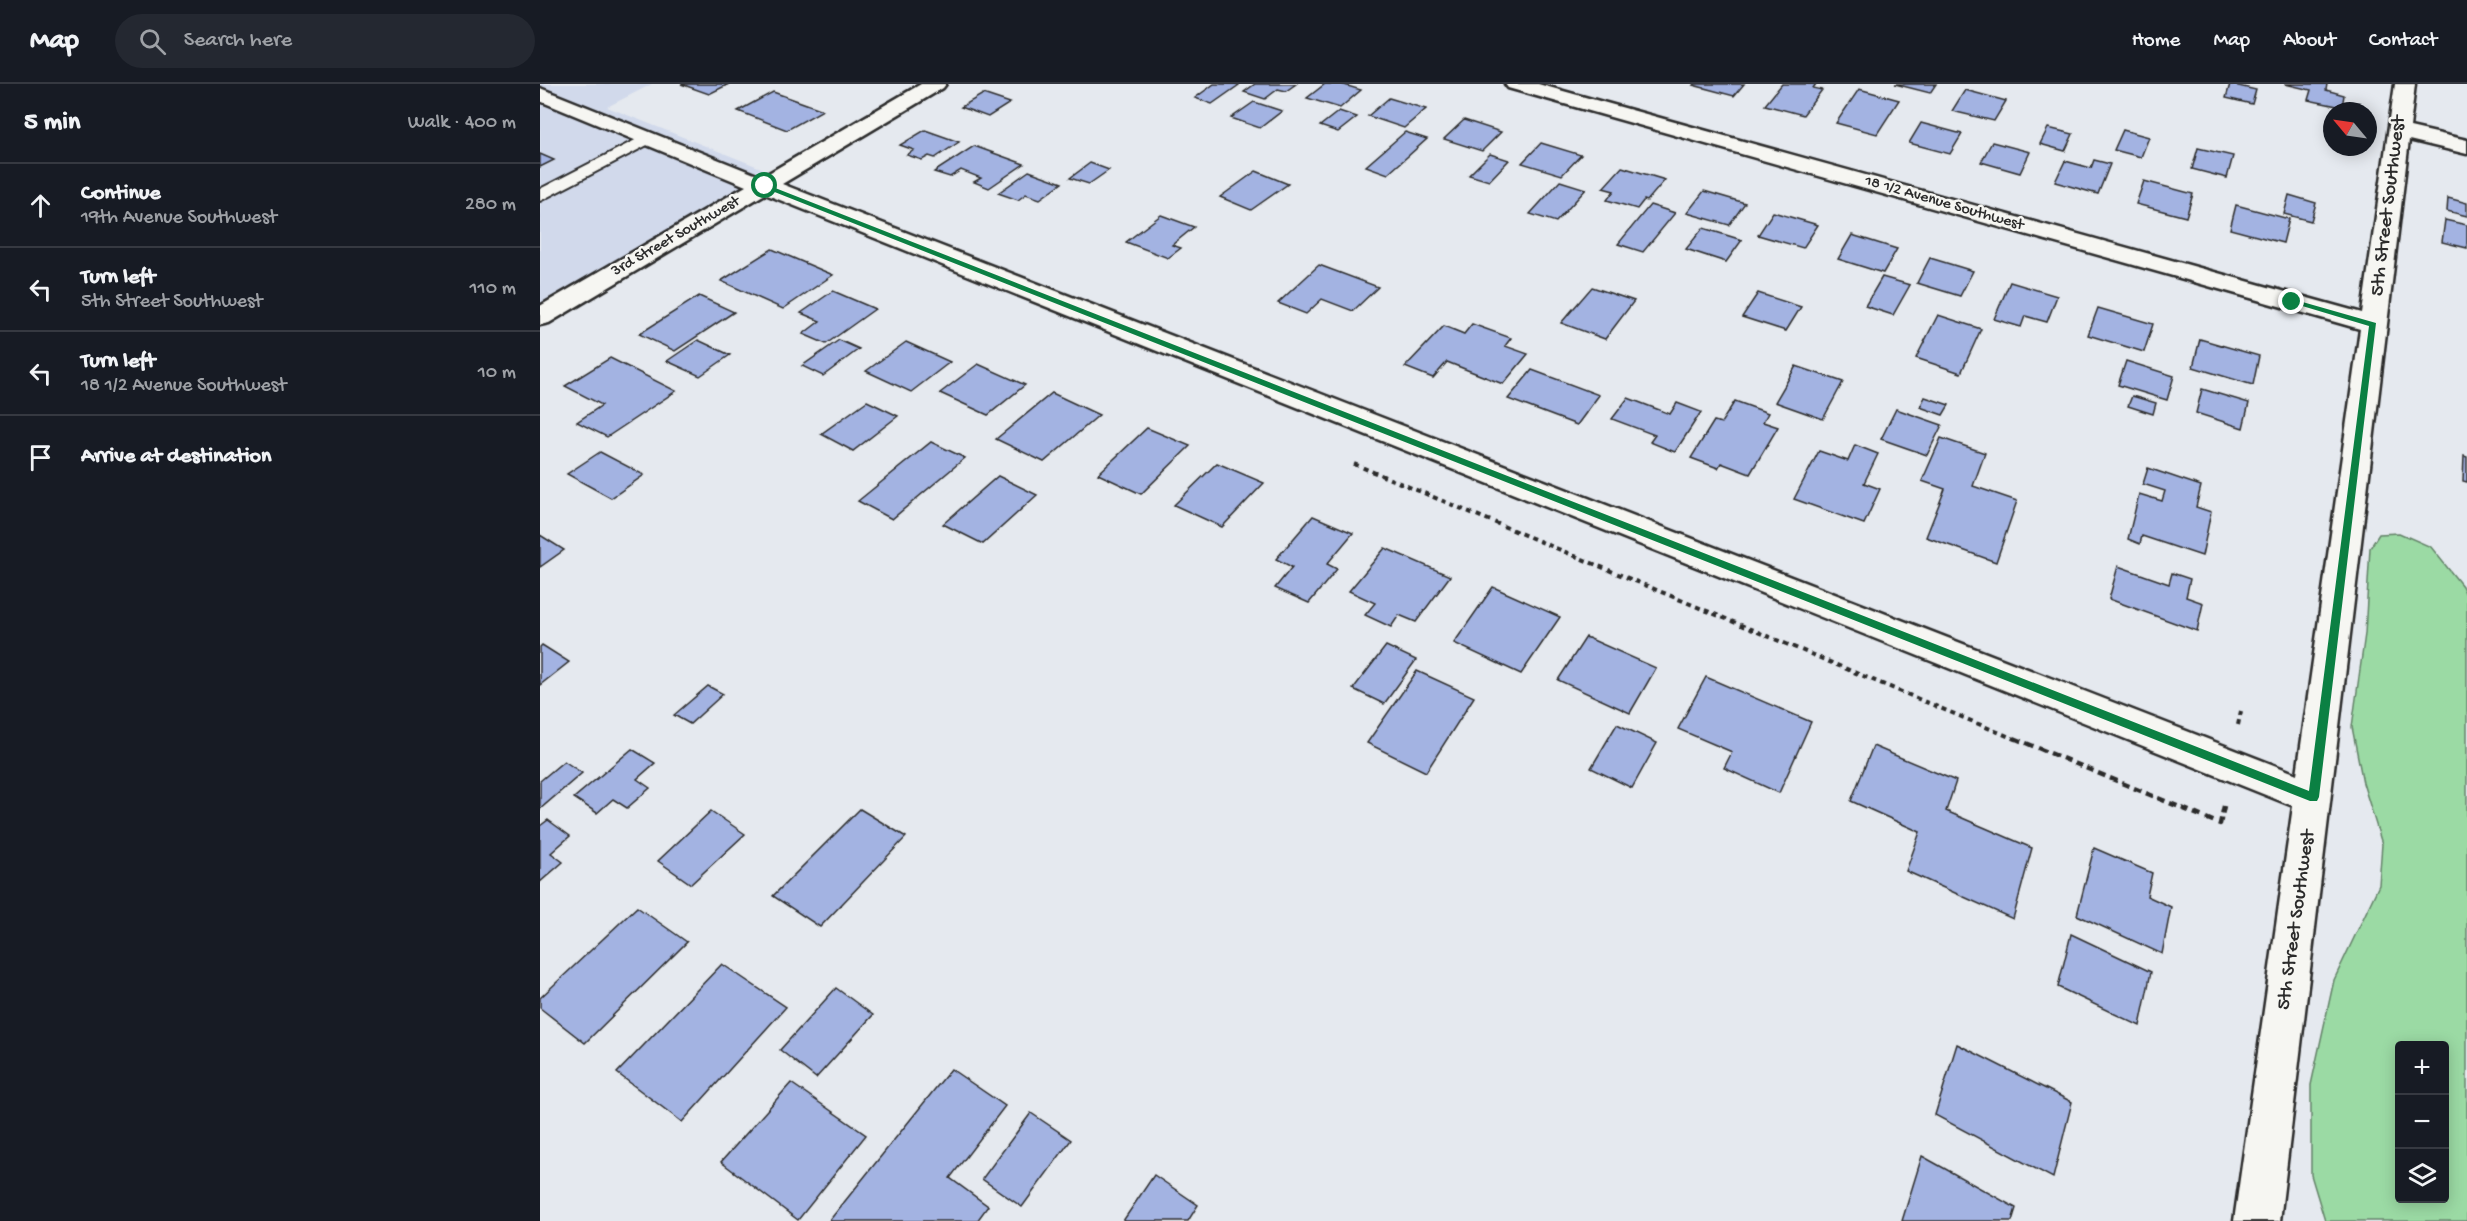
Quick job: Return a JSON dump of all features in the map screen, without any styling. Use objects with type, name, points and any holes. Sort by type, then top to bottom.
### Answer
[{"type":"street","name":"3rd Street Southwest","points":[[542,314],[765,186],[936,84]]},
{"type":"street","name":"18 1/2 Avenue Southwest","points":[[1515,84],[2373,324]]},
{"type":"street","name":"5th Street Southwest","points":[[2257,1221],[2405,84]]},
{"type":"street","points":[[540,94],[765,186],[2313,797]]},
{"type":"street","points":[[2398,131],[2467,147]]},
{"type":"lane","points":[[540,196],[649,138]]},
{"type":"path","points":[[1354,464],[2220,824]]},
{"type":"shaded area","points":[[540,84],[652,84],[607,107],[781,176],[540,317]]},
{"type":"green space","points":[[2399,533],[2431,547],[2462,586],[2467,597],[2467,1221],[2325,1221],[2311,1175],[2311,1085],[2334,980],[2379,885],[2382,844],[2363,783],[2352,727],[2365,634],[2370,548],[2379,534]]},
{"type":"building","points":[[681,84],[729,84],[709,94]]},
{"type":"building","points":[[1214,84],[1239,85],[1212,104],[1195,98]]},
{"type":"building","points":[[1255,84],[1296,84],[1286,91],[1278,89],[1265,99],[1244,92]]},
{"type":"building","points":[[1325,84],[1341,84],[1361,90],[1340,108],[1307,98]]},
{"type":"building","points":[[1694,84],[1744,84],[1734,96]]},
{"type":"building","points":[[1782,84],[1816,84],[1813,88],[1822,90],[1803,115],[1765,105]]},
{"type":"building","points":[[1895,84],[1936,84],[1930,93]]},
{"type":"building","points":[[2230,84],[2256,90],[2252,104],[2226,98]]},
{"type":"building","points":[[2285,84],[2327,84],[2326,90],[2344,95],[2343,102],[2323,103],[2308,100],[2311,90]]},
{"type":"building","points":[[1859,89],[1899,100],[1877,134],[1836,123]]},
{"type":"building","points":[[1965,90],[2006,101],[1994,121],[1952,111]]},
{"type":"building","points":[[773,92],[823,110],[787,130],[738,111]]},
{"type":"building","points":[[983,94],[1010,103],[988,117],[961,107]]},
{"type":"building","points":[[1389,98],[1426,109],[1404,128],[1368,116]]},
{"type":"building","points":[[1254,102],[1282,111],[1260,128],[1231,118]]},
{"type":"building","points":[[1339,111],[1357,117],[1338,132],[1320,126]]},
{"type":"building","points":[[1464,120],[1501,132],[1482,151],[1444,139]]},
{"type":"building","points":[[1921,123],[1962,134],[1950,154],[1909,143]]},
{"type":"building","points":[[2048,128],[2073,134],[2065,151],[2040,144]]},
{"type":"building","points":[[925,130],[959,142],[935,158],[929,156],[922,160],[907,155],[914,150],[900,145]]},
{"type":"building","points":[[2123,130],[2149,137],[2141,157],[2114,150]]},
{"type":"building","points":[[1405,132],[1427,139],[1388,174],[1366,166]]},
{"type":"building","points":[[1992,142],[2030,152],[2020,173],[1981,162]]},
{"type":"building","points":[[1541,143],[1581,155],[1562,175],[1522,163]]},
{"type":"building","points":[[974,146],[1024,164],[989,188],[974,182],[981,178],[961,170],[950,177],[934,172]]},
{"type":"building","points":[[2198,148],[2233,156],[2227,178],[2192,169]]},
{"type":"building","points":[[540,154],[554,160],[540,167]]},
{"type":"building","points":[[1490,154],[1509,160],[1489,181],[1469,175]]},
{"type":"building","points":[[2094,160],[2110,164],[2098,194],[2055,182],[2065,161],[2091,168]]},
{"type":"building","points":[[1090,163],[1109,170],[1089,184],[1070,178]]},
{"type":"building","points":[[1622,167],[1665,180],[1637,209],[1607,200],[1614,191],[1603,188]]},
{"type":"building","points":[[1029,171],[1062,183],[1040,199],[1026,194],[1018,200],[998,193]]},
{"type":"building","points":[[1256,171],[1288,184],[1251,210],[1220,197]]},
{"type":"building","points":[[1560,181],[1586,189],[1556,222],[1530,214]]},
{"type":"building","points":[[2144,181],[2193,194],[2186,217],[2136,204]]},
{"type":"building","points":[[1704,191],[1745,203],[1729,225],[1687,213]]},
{"type":"building","points":[[2289,195],[2316,203],[2311,221],[2284,214]]},
{"type":"building","points":[[2448,198],[2467,203],[2467,216],[2447,211]]},
{"type":"building","points":[[1650,205],[1675,213],[1643,252],[1618,244]]},
{"type":"building","points":[[2236,205],[2289,219],[2283,243],[2230,229]]},
{"type":"building","points":[[1773,212],[1818,225],[1803,248],[1758,235]]},
{"type":"building","points":[[1161,215],[1194,227],[1172,245],[1181,248],[1168,258],[1126,242]]},
{"type":"building","points":[[2445,220],[2467,225],[2467,248],[2442,242]]},
{"type":"building","points":[[1703,228],[1742,240],[1726,262],[1686,249]]},
{"type":"building","points":[[1852,235],[1897,249],[1883,273],[1838,259]]},
{"type":"building","points":[[772,249],[833,275],[783,309],[721,281]]},
{"type":"building","points":[[1930,258],[1973,271],[1960,296],[1917,283]]},
{"type":"building","points":[[1319,265],[1378,287],[1353,311],[1322,299],[1306,314],[1278,303]]},
{"type":"building","points":[[1882,277],[1910,285],[1893,315],[1865,306]]},
{"type":"building","points":[[2010,282],[2057,296],[2047,322],[2025,316],[2021,327],[1994,319]]},
{"type":"building","points":[[1592,287],[1634,301],[1605,339],[1561,323]]},
{"type":"building","points":[[833,291],[875,309],[826,344],[803,334],[820,321],[801,313]]},
{"type":"building","points":[[1758,293],[1801,307],[1786,331],[1742,317]]},
{"type":"building","points":[[699,296],[734,312],[675,351],[639,334]]},
{"type":"building","points":[[2098,308],[2153,324],[2144,352],[2088,335]]},
{"type":"building","points":[[1938,315],[1981,329],[1961,373],[1916,358]]},
{"type":"building","points":[[1472,324],[1511,338],[1505,346],[1528,354],[1503,384],[1447,362],[1433,378],[1405,367],[1444,326],[1464,334]]},
{"type":"building","points":[[2200,339],[2259,356],[2253,385],[2193,367]]},
{"type":"building","points":[[698,340],[730,355],[700,376],[667,361]]},
{"type":"building","points":[[839,340],[859,349],[823,376],[802,366]]},
{"type":"building","points":[[906,342],[950,362],[911,392],[866,371]]},
{"type":"building","points":[[610,358],[676,391],[607,437],[577,422],[602,405],[565,386]]},
{"type":"building","points":[[2126,361],[2174,376],[2167,400],[2118,385]]},
{"type":"building","points":[[978,364],[1025,385],[988,415],[940,393]]},
{"type":"building","points":[[1796,366],[1843,382],[1823,419],[1775,402]]},
{"type":"building","points":[[1532,370],[1599,395],[1577,425],[1508,399]]},
{"type":"building","points":[[2202,389],[2249,403],[2243,428],[2196,413]]},
{"type":"building","points":[[1052,393],[1099,415],[1044,462],[996,439]]},
{"type":"building","points":[[2132,396],[2156,403],[2153,414],[2128,406]]},
{"type":"building","points":[[1925,397],[1949,405],[1943,415],[1920,407]]},
{"type":"building","points":[[1628,398],[1670,414],[1677,403],[1701,412],[1675,452],[1650,442],[1655,435],[1612,419]]},
{"type":"building","points":[[867,401],[898,416],[853,451],[821,434]]},
{"type":"building","points":[[1735,401],[1768,413],[1763,422],[1778,427],[1750,474],[1721,463],[1718,468],[1691,458],[1714,421],[1721,423]]},
{"type":"building","points":[[1896,409],[1942,425],[1927,455],[1881,439]]},
{"type":"building","points":[[1147,428],[1190,446],[1141,494],[1098,474]]},
{"type":"building","points":[[1941,438],[1985,453],[1973,486],[2017,501],[1996,562],[1926,537],[1945,489],[1922,481]]},
{"type":"building","points":[[931,442],[965,458],[892,519],[858,501]]},
{"type":"building","points":[[1855,445],[1878,454],[1864,483],[1880,489],[1864,524],[1794,499],[1819,451],[1848,461]]},
{"type":"building","points":[[600,452],[644,475],[611,498],[567,474]]},
{"type":"building","points":[[2464,456],[2467,457],[2467,482],[2463,481]]},
{"type":"building","points":[[1217,463],[1264,483],[1222,527],[1174,505]]},
{"type":"building","points":[[2148,468],[2201,486],[2196,507],[2211,512],[2202,556],[2142,536],[2140,544],[2128,539],[2139,494],[2162,501],[2165,491],[2143,484]]},
{"type":"building","points":[[998,476],[1037,495],[983,544],[943,524]]},
{"type":"building","points":[[1313,516],[1353,533],[1327,564],[1337,569],[1309,603],[1275,588],[1292,567],[1276,559]]},
{"type":"building","points":[[540,535],[564,550],[540,567]]},
{"type":"building","points":[[1385,548],[1450,576],[1416,622],[1399,615],[1391,627],[1365,615],[1375,603],[1349,591]]},
{"type":"building","points":[[2118,566],[2169,584],[2172,573],[2190,579],[2186,597],[2203,603],[2197,631],[2109,599]]},
{"type":"building","points":[[1493,587],[1560,617],[1521,674],[1454,643]]},
{"type":"building","points":[[1586,637],[1656,668],[1630,713],[1558,680]]},
{"type":"building","points":[[542,645],[569,662],[540,685],[540,647]]},
{"type":"building","points":[[1386,646],[1416,660],[1384,704],[1353,689]]},
{"type":"building","points":[[1417,671],[1474,697],[1426,772],[1367,743]]},
{"type":"building","points":[[1706,677],[1811,722],[1779,793],[1724,768],[1732,752],[1678,729]]},
{"type":"building","points":[[708,686],[723,694],[690,724],[674,715]]},
{"type":"building","points":[[1617,724],[1657,743],[1632,788],[1591,768]]},
{"type":"building","points":[[1873,746],[1956,781],[1946,811],[2032,848],[2013,919],[1906,871],[1920,832],[1851,801]]},
{"type":"building","points":[[632,749],[655,763],[637,779],[650,788],[627,808],[613,799],[597,813],[574,798]]},
{"type":"building","points":[[564,761],[582,773],[540,809],[540,781]]},
{"type":"building","points":[[860,809],[906,837],[820,927],[773,896]]},
{"type":"building","points":[[711,811],[745,834],[691,884],[658,861]]},
{"type":"building","points":[[548,820],[570,836],[551,853],[563,862],[540,882],[540,826]]},
{"type":"building","points":[[2094,848],[2152,873],[2147,896],[2171,907],[2162,954],[2077,915]]},
{"type":"building","points":[[637,907],[687,942],[585,1043],[540,1008],[540,998]]},
{"type":"building","points":[[2071,934],[2151,972],[2140,1026],[2058,987]]},
{"type":"building","points":[[722,964],[786,1007],[682,1122],[617,1073]]},
{"type":"building","points":[[836,988],[873,1015],[816,1078],[780,1050]]},
{"type":"building","points":[[1957,1044],[2072,1102],[2053,1178],[1935,1115]]},
{"type":"building","points":[[951,1069],[1005,1106],[950,1178],[988,1206],[977,1221],[829,1221]]},
{"type":"building","points":[[791,1083],[866,1135],[798,1220],[721,1162]]},
{"type":"building","points":[[1031,1113],[1071,1140],[1022,1207],[982,1179]]},
{"type":"building","points":[[1922,1156],[2016,1208],[2012,1221],[1902,1221]]},
{"type":"building","points":[[1154,1175],[1198,1205],[1188,1221],[1123,1221]]},
{"type":"route","points":[[765,186],[2313,797],[2373,324],[2292,302]]}]
